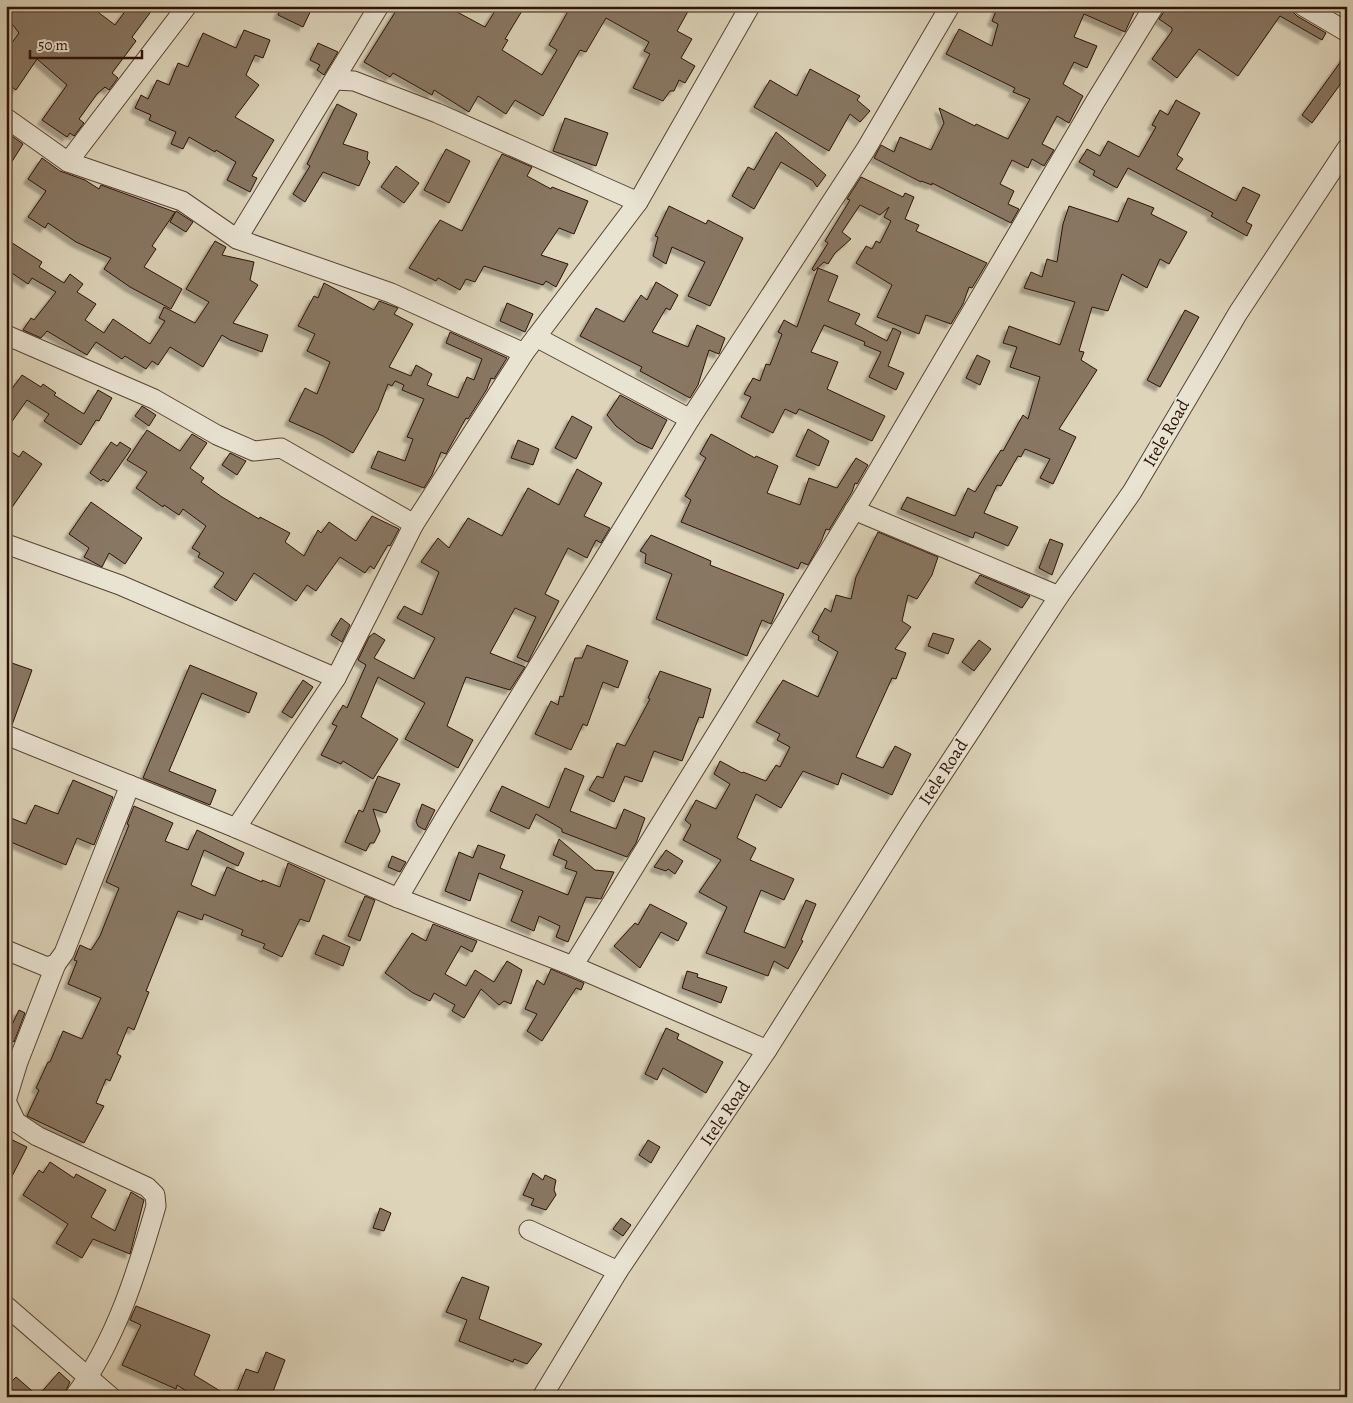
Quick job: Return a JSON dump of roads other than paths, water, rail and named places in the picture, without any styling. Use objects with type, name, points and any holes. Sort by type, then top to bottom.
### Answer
[{"type":"street","points":[[68,162],[187,6]]},
{"type":"street","points":[[237,239],[379,6]]},
{"type":"street","points":[[236,828],[336,678],[414,524],[524,352],[638,202],[750,6]]},
{"type":"street","points":[[398,898],[445,818],[690,419],[866,149],[950,6]]},
{"type":"street","points":[[573,966],[854,510],[1095,102],[1154,6]]},
{"type":"street","points":[[1303,6],[1347,32]]},
{"type":"street","points":[[335,80],[354,81],[437,113],[638,202]]},
{"type":"street","points":[[6,118],[68,162],[182,201],[237,239],[391,293],[524,352]]},
{"type":"street","name":"Itele Road","points":[[542,1397],[618,1271],[767,1050],[914,817],[1059,596],[1132,492],[1238,313],[1347,148]]},
{"type":"street","points":[[6,335],[154,399],[218,435],[254,452],[281,448],[414,524]]},
{"type":"street","points":[[536,337],[690,419]]},
{"type":"street","points":[[854,510],[1059,596]]},
{"type":"street","points":[[6,544],[120,585],[336,678]]},
{"type":"street","points":[[6,735],[236,828],[398,898],[573,966],[767,1050]]},
{"type":"street","points":[[74,1397],[89,1377],[122,1312],[154,1215],[156,1206],[155,1194],[147,1187],[122,1174],[37,1136],[16,1122],[6,1101],[18,1062],[56,964],[64,953],[130,785]]},
{"type":"street","points":[[6,950],[47,966],[56,964]]},
{"type":"street","points":[[529,1230],[618,1271]]},
{"type":"street","points":[[6,1306],[110,1397]]}]
